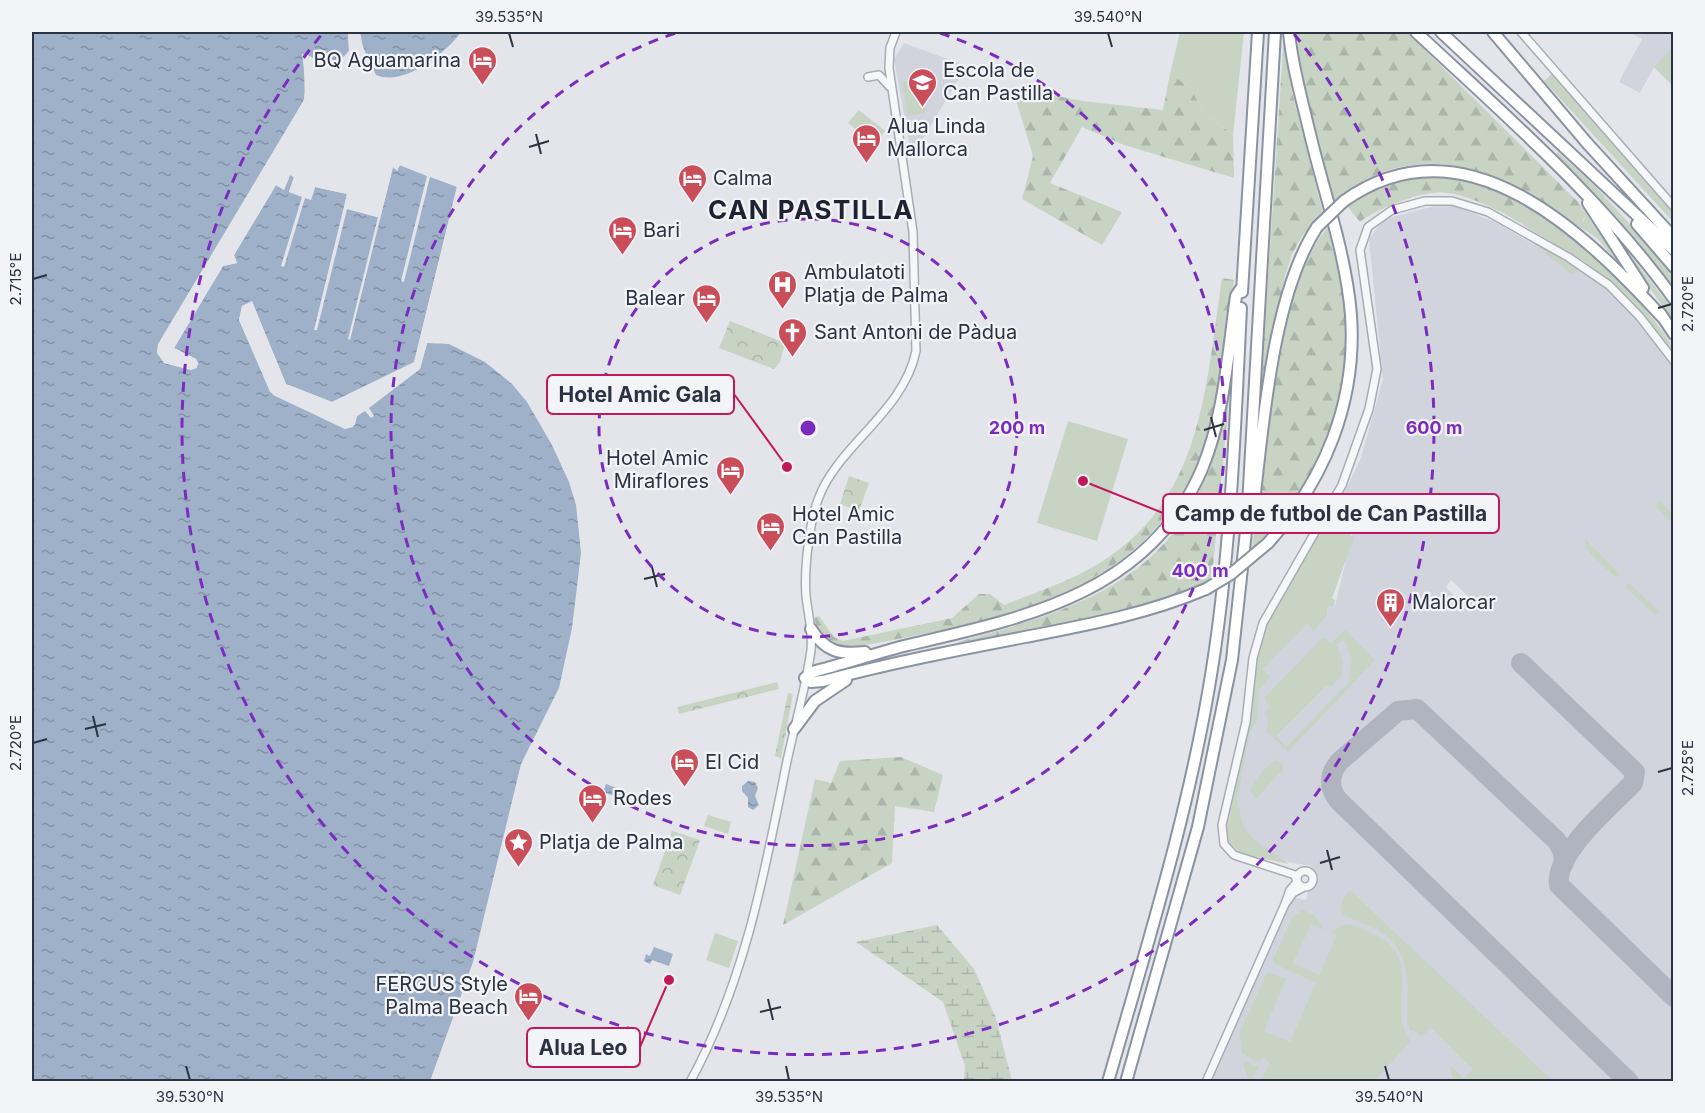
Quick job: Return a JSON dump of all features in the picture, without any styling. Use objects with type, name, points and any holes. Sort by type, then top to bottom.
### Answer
[{"type":"highway","points":[[1108,1082],[1178,834],[1212,670],[1227,544],[1258,32]]},
{"type":"highway","points":[[1126,1082],[1193,846],[1210,774],[1232,660],[1246,522],[1275,32]]},
{"type":"highway","points":[[805,678],[817,682],[1138,614],[1206,589],[1240,567],[1268,543],[1300,503],[1328,453],[1340,419],[1350,362],[1348,297],[1296,76],[1289,32]]},
{"type":"highway","points":[[1416,32],[1576,182],[1642,257],[1674,299]]},
{"type":"highway","points":[[1441,32],[1674,250]]},
{"type":"highway","points":[[1493,32],[1587,143],[1671,234]]},
{"type":"highway","points":[[1246,522],[1255,495],[1264,421],[1288,294],[1298,259],[1317,227],[1344,201],[1383,179],[1416,172],[1449,171],[1480,178],[1510,190],[1569,228],[1619,270],[1664,319]]},
{"type":"highway","points":[[1576,182],[1674,334]]},
{"type":"highway","points":[[1606,188],[1674,267]]},
{"type":"highway","points":[[805,678],[812,672],[895,648],[998,623],[1076,596],[1107,580],[1134,560],[1164,531],[1189,496],[1212,442],[1236,296],[1242,287]]},
{"type":"highway","points":[[811,629],[825,647],[838,652],[895,648]]},
{"type":"highway","points":[[794,729],[810,707],[828,690],[844,681],[883,667]]},
{"type":"street","points":[[690,1082],[718,1024],[751,928],[812,648],[804,572],[819,497],[839,465],[904,386],[913,368],[916,351],[912,226],[891,90],[890,48],[896,32]]},
{"type":"street","points":[[1521,32],[1674,207]]},
{"type":"street","points":[[868,77],[879,75],[887,81],[891,90]]},
{"type":"street","points":[[1304,887],[1291,871],[1234,855],[1224,844],[1222,825],[1246,722],[1251,667],[1258,636],[1267,614],[1342,485],[1369,409],[1377,369],[1360,250],[1368,227],[1392,210],[1425,201],[1452,201],[1488,212],[1568,256],[1609,285],[1640,317],[1674,361]]},
{"type":"street","points":[[1206,1082],[1286,904],[1297,880],[1301,873],[1311,874],[1312,882],[1293,892],[1286,904]]},
{"type":"shaded area","points":[[1629,32],[1673,32],[1673,86],[1654,67],[1640,93],[1619,82],[1642,39]]},
{"type":"shaded area","name":"Escola de Can Pastilla","points":[[904,43],[966,66],[917,149],[910,148],[894,59]]},
{"type":"shaded area","points":[[1446,203],[1497,223],[1608,288],[1654,340],[1673,369],[1673,1081],[1211,1082],[1292,897],[1306,900],[1308,890],[1314,888],[1319,880],[1311,866],[1253,856],[1229,823],[1254,713],[1267,629],[1297,571],[1335,606],[1354,526],[1337,508],[1361,458],[1383,379],[1369,239],[1382,222],[1392,217]],"holes":[[[1451,580],[1471,599],[1464,603],[1446,587]]]},
{"type":"green space","points":[[1180,32],[1244,32],[1233,135],[1204,113],[1190,87],[1170,74]]},
{"type":"green space","points":[[1284,32],[1292,92],[1323,213],[1303,235],[1293,252],[1285,276],[1259,422]]},
{"type":"green space","points":[[1295,32],[1407,32],[1578,202],[1585,215],[1581,226],[1559,215],[1539,199],[1502,180],[1482,172],[1443,164],[1422,164],[1381,173],[1334,202],[1300,72]]},
{"type":"green space","points":[[1673,47],[1673,86],[1654,67]]},
{"type":"green space","points":[[1170,74],[1190,87],[1204,113],[1233,135],[1234,178],[1124,145],[1082,127],[1050,183],[1122,212],[1102,245],[1022,199],[1033,156],[1012,87],[1082,101],[1163,110]]},
{"type":"green space","points":[[1552,74],[1673,213],[1673,222],[1544,81]]},
{"type":"green space","points":[[919,79],[925,113],[908,116],[902,82]]},
{"type":"green space","points":[[859,110],[885,131],[874,145],[848,123]]},
{"type":"green space","points":[[1558,152],[1595,186],[1668,266],[1673,273],[1673,288],[1616,216],[1555,155]]},
{"type":"green space","points":[[1430,176],[1489,186],[1510,196],[1517,203],[1513,210],[1505,214],[1455,194],[1427,194],[1389,206],[1360,222],[1346,205],[1386,184]]},
{"type":"green space","points":[[1516,201],[1575,240],[1610,271],[1642,305],[1662,331],[1670,343],[1673,356],[1649,321],[1616,286],[1585,262],[1505,214],[1515,208]]},
{"type":"green space","points":[[1578,202],[1624,270],[1597,238],[1578,226],[1585,219]]},
{"type":"green space","points":[[1607,225],[1673,310],[1673,322]]},
{"type":"green space","points":[[1328,227],[1345,313],[1346,345],[1343,377],[1336,410],[1326,441],[1294,500],[1274,526],[1252,548],[1267,426],[1283,334],[1309,255]]},
{"type":"green space","points":[[1528,239],[1579,268],[1572,275]]},
{"type":"green space","points":[[1222,278],[1234,280],[1219,381],[1205,441],[1181,494],[1148,537],[1106,570],[1059,594],[1008,613],[899,639],[845,649],[825,638],[814,618],[819,616],[834,637],[843,641],[952,618],[979,594],[990,594],[1004,605],[1080,574],[1120,548],[1151,518],[1174,485],[1190,448],[1209,366]]},
{"type":"green space","points":[[730,321],[785,343],[780,362],[774,369],[719,348]]},
{"type":"green space","points":[[1230,388],[1212,577],[1203,584],[1141,609],[958,646],[958,642],[1074,605],[1108,588],[1139,567],[1166,541],[1190,508],[1210,468]]},
{"type":"green space","points":[[1068,421],[1128,439],[1097,541],[1037,523]]},
{"type":"green space","points":[[849,476],[869,483],[859,511],[840,504]]},
{"type":"green space","points":[[1659,501],[1673,514],[1673,524],[1655,506]]},
{"type":"green space","points":[[1332,515],[1354,538],[1332,598],[1335,600],[1334,606],[1327,606],[1327,615],[1314,631],[1307,624],[1262,669],[1270,677],[1259,690],[1257,720],[1250,732],[1237,800],[1243,825],[1248,833],[1289,864],[1242,854],[1230,844],[1226,832],[1252,714],[1257,658],[1266,626],[1282,599],[1280,597],[1322,527]]},
{"type":"green space","points":[[1585,539],[1620,574],[1616,578],[1587,550]]},
{"type":"green space","points":[[1629,583],[1659,611],[1655,615],[1625,587]]},
{"type":"green space","points":[[1345,630],[1375,660],[1288,752],[1266,731],[1268,722],[1265,712],[1269,707],[1264,698],[1323,637],[1331,643]],"holes":[[[1344,640],[1352,660],[1348,683],[1286,747],[1276,736],[1326,686],[1332,686],[1342,675],[1343,661],[1336,644]]]},
{"type":"green space","points":[[777,682],[779,689],[679,714],[677,707]]},
{"type":"green space","points":[[788,693],[793,694],[781,758],[775,756]]},
{"type":"green space","points":[[901,757],[943,775],[934,812],[895,806],[892,863],[783,925],[815,779],[831,783],[840,761]]},
{"type":"green space","points":[[1278,760],[1284,768],[1257,798],[1250,791],[1252,787],[1265,768]]},
{"type":"green space","points":[[708,815],[731,822],[728,834],[704,826]]},
{"type":"green space","points":[[672,831],[700,840],[680,895],[653,885]]},
{"type":"green space","points":[[1351,891],[1553,1081],[1453,1081],[1450,1069],[1452,1067],[1464,1078],[1473,1069],[1431,1028],[1421,1037],[1414,1030],[1410,1031],[1407,1023],[1406,973],[1399,950],[1381,932],[1343,914],[1343,901],[1346,894]]},
{"type":"green space","points":[[1303,910],[1314,915],[1325,930],[1311,924],[1293,963],[1319,975],[1337,935],[1330,932],[1346,924],[1373,934],[1389,944],[1398,956],[1402,970],[1401,1014],[1404,1028],[1411,1041],[1374,1081],[1261,1081],[1270,1062],[1262,1058],[1259,1063],[1241,1052],[1240,1032],[1267,972],[1286,979],[1264,1031],[1290,1042],[1316,983],[1275,964],[1273,960],[1292,917]]},
{"type":"green space","points":[[937,925],[974,969],[996,1018],[1012,1081],[964,1081],[965,1066],[943,1002],[856,942]]},
{"type":"green space","points":[[715,933],[738,941],[729,968],[706,960]]},
{"type":"green space","points":[[1248,1062],[1258,1067],[1253,1078],[1258,1081],[1249,1081],[1243,1064]]},
{"type":"water","points":[[32,32],[348,32],[349,51],[340,61],[324,64],[306,54],[304,100],[158,344],[157,353],[164,363],[191,370],[199,364],[196,359],[174,348],[223,266],[237,263],[234,255],[276,185],[284,190],[290,175],[294,177],[289,192],[311,199],[315,187],[347,194],[344,208],[380,218],[393,167],[397,168],[399,165],[457,187],[414,362],[332,402],[286,384],[252,302],[242,306],[239,320],[270,392],[345,429],[353,427],[357,416],[420,369],[427,343],[449,344],[485,362],[512,384],[527,402],[552,445],[569,482],[576,505],[581,553],[572,628],[559,688],[521,764],[473,962],[430,1081],[32,1081]]},
{"type":"water","points":[[360,32],[461,32],[435,58],[423,66],[399,76],[387,77],[376,75],[363,47]]},
{"type":"water","points":[[748,781],[755,782],[758,788],[755,796],[759,805],[753,810],[748,807],[748,798],[742,791],[742,786]]},
{"type":"water","points":[[606,784],[625,791],[628,797],[623,799],[603,792]]},
{"type":"water","points":[[654,947],[673,954],[669,966],[652,960],[650,964],[644,961],[646,954],[650,956]]},
{"type":"pier","points":[[348,32],[351,32],[351,51],[342,63],[323,67],[305,57],[309,86],[307,102],[160,350],[165,360],[195,366],[194,362],[173,352],[172,347],[221,264],[233,261],[231,253],[273,183],[283,186],[289,173],[297,176],[292,191],[309,196],[315,184],[348,191],[350,194],[347,205],[379,214],[392,164],[400,162],[459,184],[416,365],[331,405],[284,386],[250,305],[245,308],[242,320],[275,393],[345,426],[353,423],[356,414],[417,367],[424,342],[428,340],[420,369],[369,408],[374,416],[371,418],[365,411],[357,416],[355,425],[345,429],[273,395],[239,320],[242,306],[252,301],[286,384],[332,402],[414,363],[457,186],[430,177],[404,282],[401,281],[427,176],[400,165],[397,171],[393,167],[350,340],[348,339],[378,217],[347,209],[317,330],[314,330],[347,194],[315,187],[311,200],[305,198],[284,267],[281,266],[302,197],[289,192],[294,177],[290,175],[284,190],[276,185],[234,255],[237,263],[223,266],[174,348],[196,359],[197,368],[191,370],[164,363],[157,350],[304,100],[306,86],[302,54],[324,64],[340,61],[349,51]]},
{"type":"taxiway","points":[[1521,663],[1635,772],[1633,783],[1575,844],[1565,859],[1560,872],[1559,885],[1674,997]]},
{"type":"taxiway","points":[[1564,863],[1563,852],[1557,841],[1417,709],[1398,711],[1340,761],[1332,775],[1331,785],[1338,800],[1629,1082]]},
{"type":"place","name":"BQ Aguamarina","points":[[482,86]]},
{"type":"place","name":"Escola de Can Pastilla","points":[[922,108]]},
{"type":"place","name":"Alua Linda Mallorca","points":[[866,164]]},
{"type":"place","name":"Calma","points":[[692,204]]},
{"type":"place","name":"Bari","points":[[622,256]]},
{"type":"place","name":"Ambulatoti Platja de Palma","points":[[783,310]]},
{"type":"place","name":"Balear","points":[[706,324]]},
{"type":"place","name":"Sant Antoni de Pàdua","points":[[793,358]]},
{"type":"place","name":"Hotel Amic Gala","points":[[787,467]]},
{"type":"place","name":"Camp de futbol de Can Pastilla","points":[[1083,481]]},
{"type":"place","name":"Hotel Amic Miraflores","points":[[730,496]]},
{"type":"place","name":"Hotel Amic Can Pastilla","points":[[771,552]]},
{"type":"place","name":"Malorcar","points":[[1391,628]]},
{"type":"place","name":"El Cid","points":[[684,788]]},
{"type":"place","name":"Rodes","points":[[592,824]]},
{"type":"place","name":"Platja de Palma","points":[[518,868]]},
{"type":"place","name":"Alua Leo","points":[[669,980]]},
{"type":"place","name":"FERGUS Style Palma Beach","points":[[529,1022]]},
{"type":"district","name":"CAN PASTILLA","points":[[811,210]]}]
